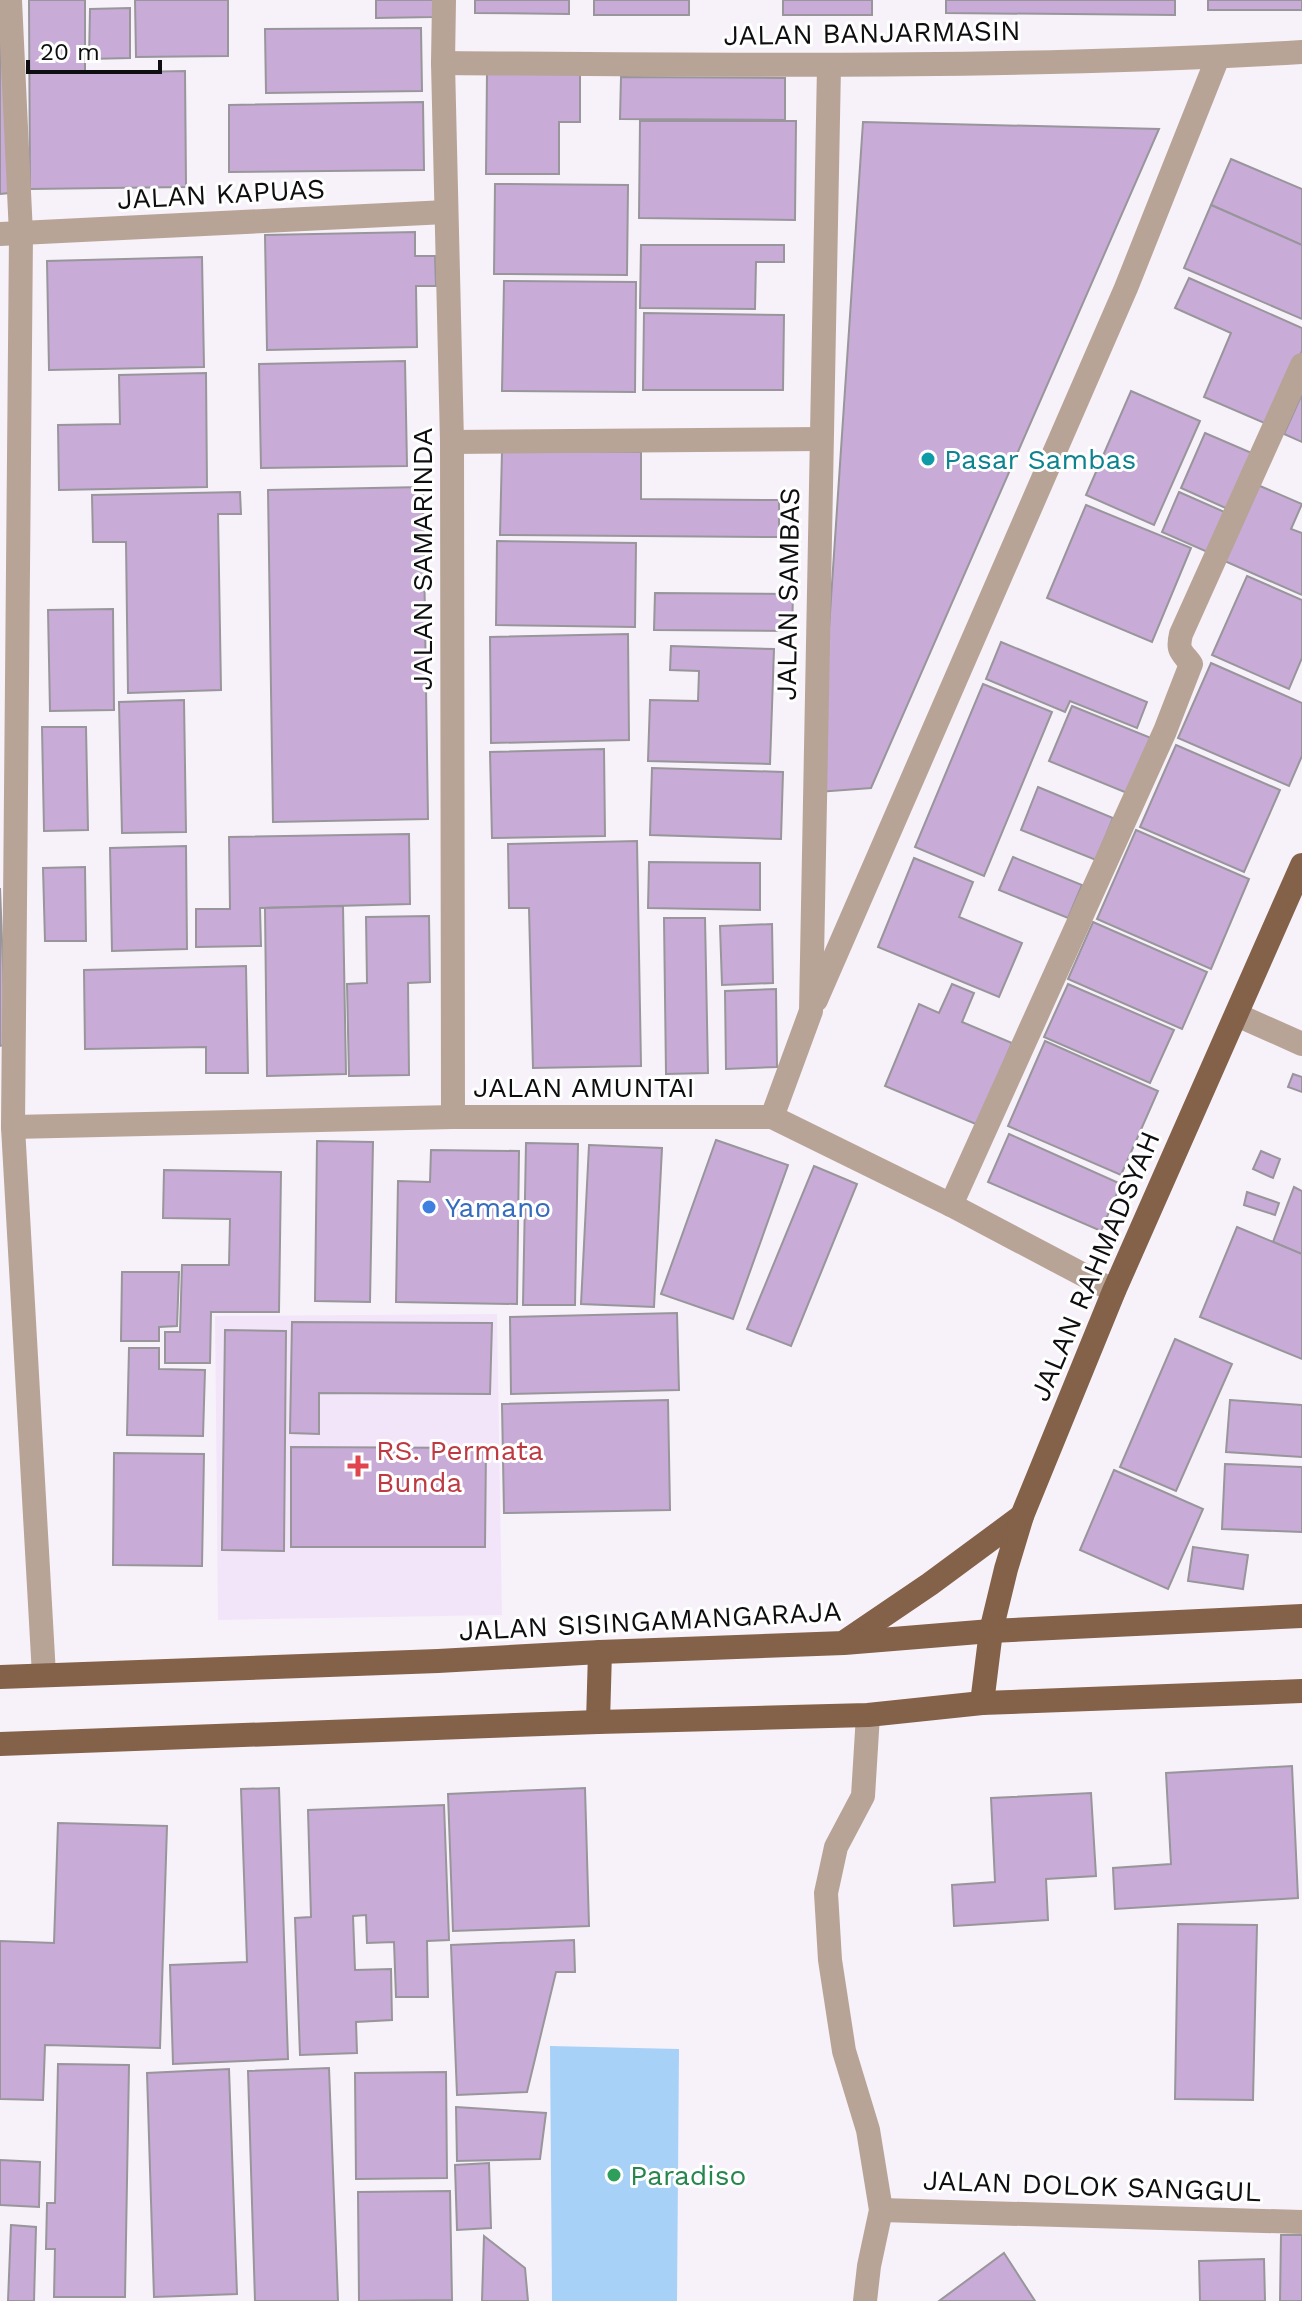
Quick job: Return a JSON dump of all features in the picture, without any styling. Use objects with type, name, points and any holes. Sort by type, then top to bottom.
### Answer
[{"type":"main road","name":"JALAN RAHMADSYAH","points":[[982,1703],[991,1631],[1022,1516],[1114,1291],[1302,865]]},
{"type":"main road","points":[[844,1643],[1022,1516]]},
{"type":"main road","name":"JALAN SISINGAMANGARAJA","points":[[0,1677],[844,1643],[991,1631],[1302,1616]]},
{"type":"main road","points":[[598,1722],[600,1652]]},
{"type":"main road","points":[[0,1744],[868,1715],[982,1703],[1302,1691]]},
{"type":"street","points":[[10,0],[13,1127],[44,1675]]},
{"type":"street","name":"JALAN SAMARINDA","points":[[444,0],[452,442],[453,1117]]},
{"type":"street","name":"JALAN BANJARMASIN","points":[[443,63],[829,66],[1218,57],[1302,52]]},
{"type":"street","points":[[811,1011],[1126,288],[1218,57]]},
{"type":"street","name":"JALAN SAMBAS","points":[[772,1117],[811,1011],[829,66]]},
{"type":"street","name":"JALAN KAPUAS","points":[[11,234],[446,212]]},
{"type":"street","points":[[951,1205],[1165,731],[1191,664],[1180,653],[1181,634],[1302,365]]},
{"type":"street","points":[[452,442],[821,439]]},
{"type":"street","points":[[1237,1015],[1302,1044]]},
{"type":"street","name":"JALAN AMUNTAI","points":[[13,1127],[453,1117],[772,1117],[951,1205],[1114,1291]]},
{"type":"street","points":[[865,2301],[881,2210],[868,2130],[844,2051],[830,1960],[826,1893],[836,1847],[863,1796],[868,1715]]},
{"type":"street","name":"JALAN DOLOK SANGGUL","points":[[881,2210],[1302,2222]]},
{"type":"shaded area","name":"RS. Permata Bunda","points":[[497,1314],[502,1615],[218,1620],[215,1316]]},
{"type":"water","name":"Paradiso","points":[[550,2046],[679,2049],[677,2301],[552,2301]]},
{"type":"building","points":[[0,0],[9,193],[0,194]]},
{"type":"building","points":[[29,0],[85,0],[85,73],[185,71],[186,187],[30,189]]},
{"type":"building","points":[[135,0],[228,0],[228,56],[136,57]]},
{"type":"building","points":[[376,0],[433,0],[433,17],[376,18]]},
{"type":"building","points":[[475,0],[569,0],[569,14],[475,13]]},
{"type":"building","points":[[594,0],[689,0],[689,15],[594,15]]},
{"type":"building","points":[[783,0],[872,0],[872,15],[783,15]]},
{"type":"building","points":[[946,0],[1175,0],[1175,15],[946,13]]},
{"type":"building","points":[[1208,0],[1302,0],[1302,10],[1208,10]]},
{"type":"building","points":[[130,8],[130,58],[89,59],[90,9]]},
{"type":"building","points":[[421,28],[422,91],[266,93],[265,29]]},
{"type":"building","points":[[487,73],[580,74],[580,122],[559,122],[559,174],[486,174]]},
{"type":"building","points":[[621,77],[785,78],[785,120],[620,119]]},
{"type":"building","points":[[423,102],[424,170],[229,172],[229,105]]},
{"type":"building","points":[[640,121],[796,121],[795,220],[639,218]]},
{"type":"building","name":"Pasar Sambas","points":[[863,122],[1159,129],[871,788],[818,792]]},
{"type":"building","points":[[1231,159],[1302,189],[1302,245],[1211,205]]},
{"type":"building","points":[[495,184],[628,185],[627,275],[494,274]]},
{"type":"building","points":[[1211,205],[1302,245],[1302,319],[1184,268]]},
{"type":"building","points":[[415,232],[415,256],[435,256],[436,286],[416,286],[417,347],[267,350],[265,235]]},
{"type":"building","points":[[641,245],[784,245],[784,262],[756,262],[755,309],[640,308]]},
{"type":"building","points":[[202,257],[204,367],[49,370],[47,261]]},
{"type":"building","points":[[1189,278],[1302,328],[1302,351],[1269,425],[1204,397],[1231,333],[1175,308]]},
{"type":"building","points":[[504,281],[636,282],[635,392],[502,391]]},
{"type":"building","points":[[644,313],[784,315],[783,390],[643,390]]},
{"type":"building","points":[[405,361],[407,466],[261,468],[259,364]]},
{"type":"building","points":[[206,373],[207,487],[59,490],[58,425],[120,424],[119,375]]},
{"type":"building","points":[[1131,391],[1200,421],[1154,525],[1086,495]]},
{"type":"building","points":[[1302,394],[1302,442],[1284,434]]},
{"type":"building","points":[[1205,433],[1254,454],[1230,510],[1181,488]]},
{"type":"building","points":[[502,451],[641,452],[641,499],[779,500],[779,537],[500,535]]},
{"type":"building","points":[[1253,483],[1302,504],[1291,529],[1302,533],[1302,595],[1220,559]]},
{"type":"building","points":[[423,487],[428,819],[273,822],[268,490]]},
{"type":"building","points":[[240,492],[241,514],[218,514],[221,690],[128,693],[126,542],[93,542],[92,495]]},
{"type":"building","points":[[1179,492],[1229,514],[1212,554],[1162,532]]},
{"type":"building","points":[[1086,505],[1191,548],[1152,642],[1047,598]]},
{"type":"building","points":[[497,541],[636,543],[635,627],[496,625]]},
{"type":"building","points":[[1247,576],[1302,600],[1302,658],[1289,689],[1212,655]]},
{"type":"building","points":[[655,593],[793,594],[792,631],[654,630]]},
{"type":"building","points":[[113,609],[114,710],[50,711],[48,610]]},
{"type":"building","points":[[628,634],[629,740],[491,743],[490,637]]},
{"type":"building","points":[[1001,642],[1147,702],[1137,728],[1070,701],[1065,712],[986,679]]},
{"type":"building","points":[[671,646],[774,649],[770,764],[648,761],[650,700],[698,701],[699,671],[670,670]]},
{"type":"building","points":[[1211,663],[1302,703],[1302,756],[1289,786],[1178,738]]},
{"type":"building","points":[[983,684],[1052,712],[984,876],[915,847]]},
{"type":"building","points":[[184,700],[186,832],[122,833],[119,702]]},
{"type":"building","points":[[1072,706],[1151,738],[1127,793],[1049,761]]},
{"type":"building","points":[[42,727],[86,727],[88,830],[44,831]]},
{"type":"building","points":[[1176,745],[1280,790],[1244,872],[1140,827]]},
{"type":"building","points":[[604,749],[605,836],[492,838],[490,752]]},
{"type":"building","points":[[652,768],[783,772],[781,839],[650,835]]},
{"type":"building","points":[[1038,787],[1113,818],[1096,860],[1021,830]]},
{"type":"building","points":[[1136,830],[1249,879],[1211,969],[1097,919]]},
{"type":"building","points":[[409,834],[410,904],[260,908],[261,946],[196,947],[196,909],[230,909],[229,837]]},
{"type":"building","points":[[637,841],[641,1066],[533,1068],[529,908],[509,908],[508,844]]},
{"type":"building","points":[[186,846],[187,949],[112,951],[110,848]]},
{"type":"building","points":[[1013,857],[1082,885],[1068,918],[999,890]]},
{"type":"building","points":[[914,858],[973,882],[959,917],[1022,943],[999,997],[878,947]]},
{"type":"building","points":[[649,862],[760,863],[760,910],[648,908]]},
{"type":"building","points":[[85,867],[86,941],[45,941],[43,868]]},
{"type":"building","points":[[0,888],[6,1044],[0,1046]]},
{"type":"building","points":[[343,906],[346,1074],[267,1076],[265,908]]},
{"type":"building","points":[[429,916],[430,982],[408,983],[409,1075],[349,1076],[347,984],[367,983],[366,917]]},
{"type":"building","points":[[664,918],[705,918],[708,1073],[666,1074]]},
{"type":"building","points":[[1093,922],[1207,972],[1182,1029],[1068,979]]},
{"type":"building","points":[[772,924],[773,983],[722,985],[720,926]]},
{"type":"building","points":[[246,966],[248,1073],[206,1073],[206,1047],[85,1049],[84,970]]},
{"type":"building","points":[[952,984],[974,993],[962,1022],[1012,1043],[978,1125],[885,1086],[919,1004],[939,1013]]},
{"type":"building","points":[[1068,984],[1174,1030],[1150,1083],[1044,1037]]},
{"type":"building","points":[[776,989],[777,1067],[726,1069],[725,991]]},
{"type":"building","points":[[1045,1041],[1158,1091],[1121,1175],[1008,1126]]},
{"type":"building","points":[[1293,1074],[1302,1077],[1302,1092],[1288,1087]]},
{"type":"building","points":[[1009,1134],[1121,1184],[1101,1231],[988,1182]]},
{"type":"building","points":[[716,1140],[788,1165],[733,1319],[661,1294]]},
{"type":"building","points":[[317,1141],[373,1142],[370,1302],[315,1301]]},
{"type":"building","points":[[526,1143],[578,1144],[575,1305],[523,1305]]},
{"type":"building","points":[[589,1145],[662,1148],[654,1307],[581,1304]]},
{"type":"building","points":[[431,1150],[519,1151],[517,1304],[396,1302],[398,1181],[430,1182]]},
{"type":"building","points":[[1261,1151],[1280,1159],[1273,1178],[1253,1169]]},
{"type":"building","points":[[814,1166],[857,1184],[791,1346],[747,1329]]},
{"type":"building","points":[[164,1170],[281,1172],[279,1312],[211,1312],[210,1363],[165,1363],[165,1332],[180,1332],[182,1265],[229,1265],[230,1219],[163,1218]]},
{"type":"building","points":[[1294,1187],[1302,1191],[1302,1254],[1273,1242]]},
{"type":"building","points":[[1247,1192],[1279,1203],[1275,1215],[1244,1205]]},
{"type":"building","points":[[1237,1227],[1302,1254],[1302,1359],[1200,1317]]},
{"type":"building","points":[[122,1272],[179,1272],[177,1326],[159,1327],[159,1341],[121,1341]]},
{"type":"building","points":[[677,1313],[679,1390],[511,1394],[510,1317]]},
{"type":"building","points":[[292,1322],[492,1323],[490,1394],[319,1393],[319,1434],[290,1433]]},
{"type":"building","points":[[225,1330],[286,1331],[284,1551],[222,1550]]},
{"type":"building","points":[[1175,1339],[1232,1364],[1176,1491],[1120,1467]]},
{"type":"building","points":[[129,1348],[159,1348],[159,1369],[205,1370],[203,1436],[127,1435]]},
{"type":"building","points":[[668,1400],[670,1510],[504,1513],[502,1404]]},
{"type":"building","points":[[1230,1400],[1302,1405],[1302,1457],[1226,1452]]},
{"type":"building","points":[[291,1447],[486,1448],[485,1547],[291,1547]]},
{"type":"building","points":[[114,1453],[204,1454],[202,1566],[113,1565]]},
{"type":"building","points":[[1225,1464],[1302,1467],[1302,1532],[1222,1529]]},
{"type":"building","points":[[1114,1470],[1203,1509],[1168,1589],[1080,1550]]},
{"type":"building","points":[[1193,1547],[1248,1555],[1243,1589],[1188,1581]]},
{"type":"building","points":[[1292,1766],[1298,1898],[1115,1909],[1113,1868],[1171,1864],[1166,1773]]},
{"type":"building","points":[[279,1788],[288,2059],[173,2064],[170,1965],[247,1962],[241,1789]]},
{"type":"building","points":[[585,1788],[589,1926],[453,1931],[448,1794]]},
{"type":"building","points":[[1091,1793],[1096,1876],[1046,1879],[1048,1920],[954,1926],[952,1885],[995,1882],[991,1798]]},
{"type":"building","points":[[444,1805],[449,1940],[427,1941],[428,1997],[396,1997],[394,1942],[367,1943],[366,1915],[353,1916],[355,1970],[391,1969],[392,2020],[356,2022],[357,2053],[300,2055],[295,1918],[311,1917],[308,1810]]},
{"type":"building","points":[[58,1823],[167,1826],[160,2048],[45,2045],[43,2100],[0,2099],[0,1941],[54,1943]]},
{"type":"building","points":[[1178,1924],[1257,1925],[1253,2100],[1175,2099]]},
{"type":"building","points":[[574,1940],[575,1972],[556,1972],[527,2092],[457,2095],[451,1945]]},
{"type":"building","points":[[58,2064],[129,2065],[125,2297],[54,2297],[55,2249],[46,2249],[47,2203],[55,2203]]},
{"type":"building","points":[[329,2068],[338,2301],[255,2301],[248,2071]]},
{"type":"building","points":[[229,2069],[237,2294],[154,2297],[147,2073]]},
{"type":"building","points":[[446,2072],[447,2178],[356,2179],[355,2073]]},
{"type":"building","points":[[456,2107],[546,2113],[540,2159],[457,2161]]},
{"type":"building","points":[[0,2160],[40,2162],[39,2207],[0,2205]]},
{"type":"building","points":[[489,2163],[491,2228],[457,2230],[455,2165]]},
{"type":"building","points":[[450,2191],[452,2300],[359,2301],[358,2192]]},
{"type":"building","points":[[11,2225],[36,2227],[34,2301],[8,2301]]},
{"type":"building","points":[[1281,2235],[1302,2235],[1302,2301],[1280,2301]]},
{"type":"building","points":[[484,2236],[525,2268],[528,2301],[482,2301]]},
{"type":"building","points":[[1004,2253],[1035,2301],[939,2301]]},
{"type":"building","points":[[1264,2259],[1265,2301],[1200,2301],[1199,2261]]},
{"type":"place","name":"Pasar Sambas","points":[[928,459]]},
{"type":"place","name":"Yamano","points":[[429,1207]]},
{"type":"place","name":"RS. Permata Bunda","points":[[358,1466]]},
{"type":"place","name":"Paradiso","points":[[614,2175]]}]
